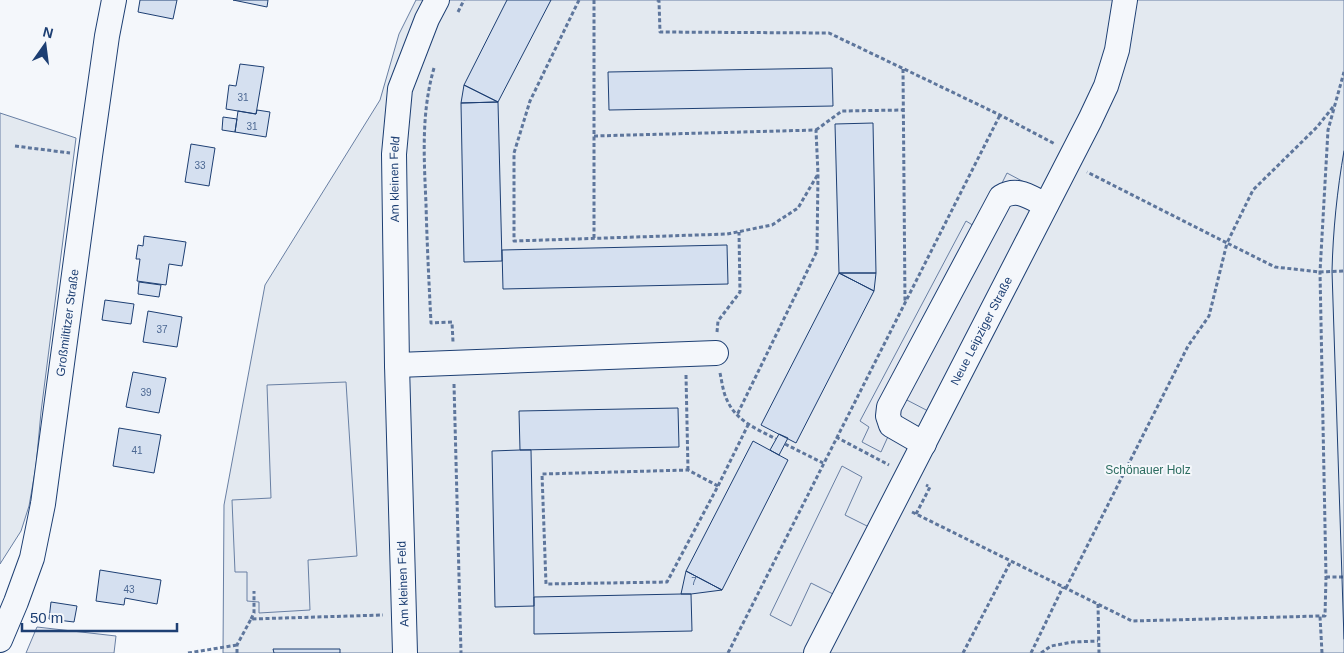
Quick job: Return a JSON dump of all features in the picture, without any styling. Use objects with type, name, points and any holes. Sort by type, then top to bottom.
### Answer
[{"type":"street","name":"Großmiltitzer Straße","points":[[0,640],[32,558],[44,504],[90,156],[114,0]]},
{"type":"street","name":"Am kleinen Feld","points":[[405,653],[396,365],[394,154],[400,89],[427,19],[437,0]]},
{"type":"street","name":"Neue Leipziger Straße","points":[[816,653],[1090,120],[1106,86],[1116,50],[1125,0]]},
{"type":"street","points":[[924,444],[891,425],[888,416],[889,407],[1000,197],[1009,192],[1019,192],[1046,205]]},
{"type":"street","points":[[396,365],[716,353]]},
{"type":"path","points":[[456,15],[464,0]]},
{"type":"path","points":[[579,0],[530,101],[514,153],[514,241],[727,234],[772,225],[798,208],[818,174]]},
{"type":"path","points":[[594,0],[594,238]]},
{"type":"path","points":[[657,0],[659,1],[660,32],[829,33],[1000,115],[1070,158],[1275,267],[1320,272],[1344,271]]},
{"type":"path","points":[[435,64],[425,110],[424,142],[430,323],[452,322],[461,653]]},
{"type":"path","points":[[903,69],[904,304]]},
{"type":"path","points":[[894,502],[1132,621],[1325,616],[1326,577],[1320,272],[1328,130],[1344,72]]},
{"type":"path","points":[[1031,653],[1188,346],[1209,316],[1227,243],[1253,190],[1317,127],[1335,105]]},
{"type":"path","points":[[594,136],[816,130],[842,112],[904,110]]},
{"type":"path","points":[[728,653],[1000,115]]},
{"type":"path","points":[[737,415],[817,251],[818,174],[816,130]]},
{"type":"path","points":[[15,146],[90,156]]},
{"type":"path","points":[[739,232],[740,292],[718,321],[716,353],[727,400],[737,415],[748,425],[776,439]]},
{"type":"path","points":[[686,354],[688,470]]},
{"type":"path","points":[[718,486],[688,470],[542,474],[546,584],[667,582],[718,486],[748,425]]},
{"type":"path","points":[[836,437],[892,467]]},
{"type":"path","points":[[785,444],[823,463]]},
{"type":"path","points":[[963,653],[1011,561]]},
{"type":"path","points":[[1326,577],[1344,576]]},
{"type":"path","points":[[237,653],[237,645],[254,613],[254,591]]},
{"type":"path","points":[[1098,604],[1099,653]]},
{"type":"path","points":[[251,619],[404,614]]},
{"type":"path","points":[[1320,616],[1322,653]]},
{"type":"path","points":[[1041,653],[1051,646],[1073,642],[1098,641]]},
{"type":"path","points":[[188,653],[237,645]]},
{"type":"green space","name":"Schönauer Holz","points":[[416,0],[1344,0],[1344,653],[223,653],[224,505],[265,285],[380,100],[399,34]]},
{"type":"green space","points":[[0,113],[76,138],[41,412],[36,466],[29,506],[21,531],[0,564]]},
{"type":"shaded area","points":[[1007,173],[1041,191],[930,412],[905,399],[881,452],[862,442],[869,427],[860,421],[966,221],[979,229]]},
{"type":"shaded area","points":[[346,382],[357,556],[308,560],[310,610],[259,613],[259,602],[247,601],[247,572],[235,572],[232,500],[271,498],[267,385]]},
{"type":"shaded area","points":[[842,466],[862,477],[845,515],[869,527],[835,595],[811,583],[791,626],[770,615]]},
{"type":"shaded area","points":[[37,627],[116,636],[114,653],[26,653]]},
{"type":"building","points":[[140,0],[177,0],[173,19],[138,12]]},
{"type":"building","points":[[233,0],[268,0],[267,7]]},
{"type":"building","points":[[507,0],[551,0],[498,102],[464,85]]},
{"type":"building","points":[[240,64],[264,67],[256,114],[226,109],[229,85],[236,86]]},
{"type":"building","points":[[832,68],[833,106],[609,110],[608,72]]},
{"type":"building","points":[[464,85],[498,102],[461,103]]},
{"type":"building","points":[[498,102],[502,261],[464,262],[461,103]]},
{"type":"building","points":[[257,110],[270,112],[266,137],[235,132],[238,111],[256,114]]},
{"type":"building","points":[[223,117],[237,119],[235,132],[222,130]]},
{"type":"building","points":[[873,123],[876,273],[839,273],[835,124]]},
{"type":"building","points":[[191,144],[215,148],[209,186],[185,182]]},
{"type":"building","points":[[144,236],[186,242],[182,266],[169,264],[166,285],[137,281],[140,259],[136,259],[138,245],[143,246]]},
{"type":"building","points":[[727,245],[728,284],[503,289],[502,250]]},
{"type":"building","points":[[839,273],[876,273],[874,291]]},
{"type":"building","points":[[839,273],[874,291],[796,443],[761,425]]},
{"type":"building","points":[[139,282],[161,285],[159,297],[138,294]]},
{"type":"building","points":[[105,300],[134,304],[131,324],[102,320]]},
{"type":"building","points":[[148,311],[182,317],[177,347],[143,342]]},
{"type":"building","points":[[133,372],[166,378],[159,413],[126,407]]},
{"type":"building","points":[[678,408],[679,447],[520,450],[519,411]]},
{"type":"building","points":[[119,428],[161,435],[154,473],[113,466]]},
{"type":"building","points":[[779,434],[788,438],[779,455],[770,450]]},
{"type":"building","points":[[753,441],[788,460],[722,590],[686,571]]},
{"type":"building","points":[[531,450],[534,606],[495,607],[492,451]]},
{"type":"building","points":[[100,570],[161,580],[157,604],[125,598],[124,605],[96,601]]},
{"type":"building","points":[[686,571],[722,590],[681,594]]},
{"type":"building","points":[[691,594],[692,631],[534,634],[534,597]]},
{"type":"building","points":[[51,602],[77,606],[74,622],[49,619]]},
{"type":"building","points":[[273,649],[340,649],[340,653],[274,653]]},
{"type":"tram line","points":[[1344,151],[1339,181],[1332,271],[1344,639]]}]
